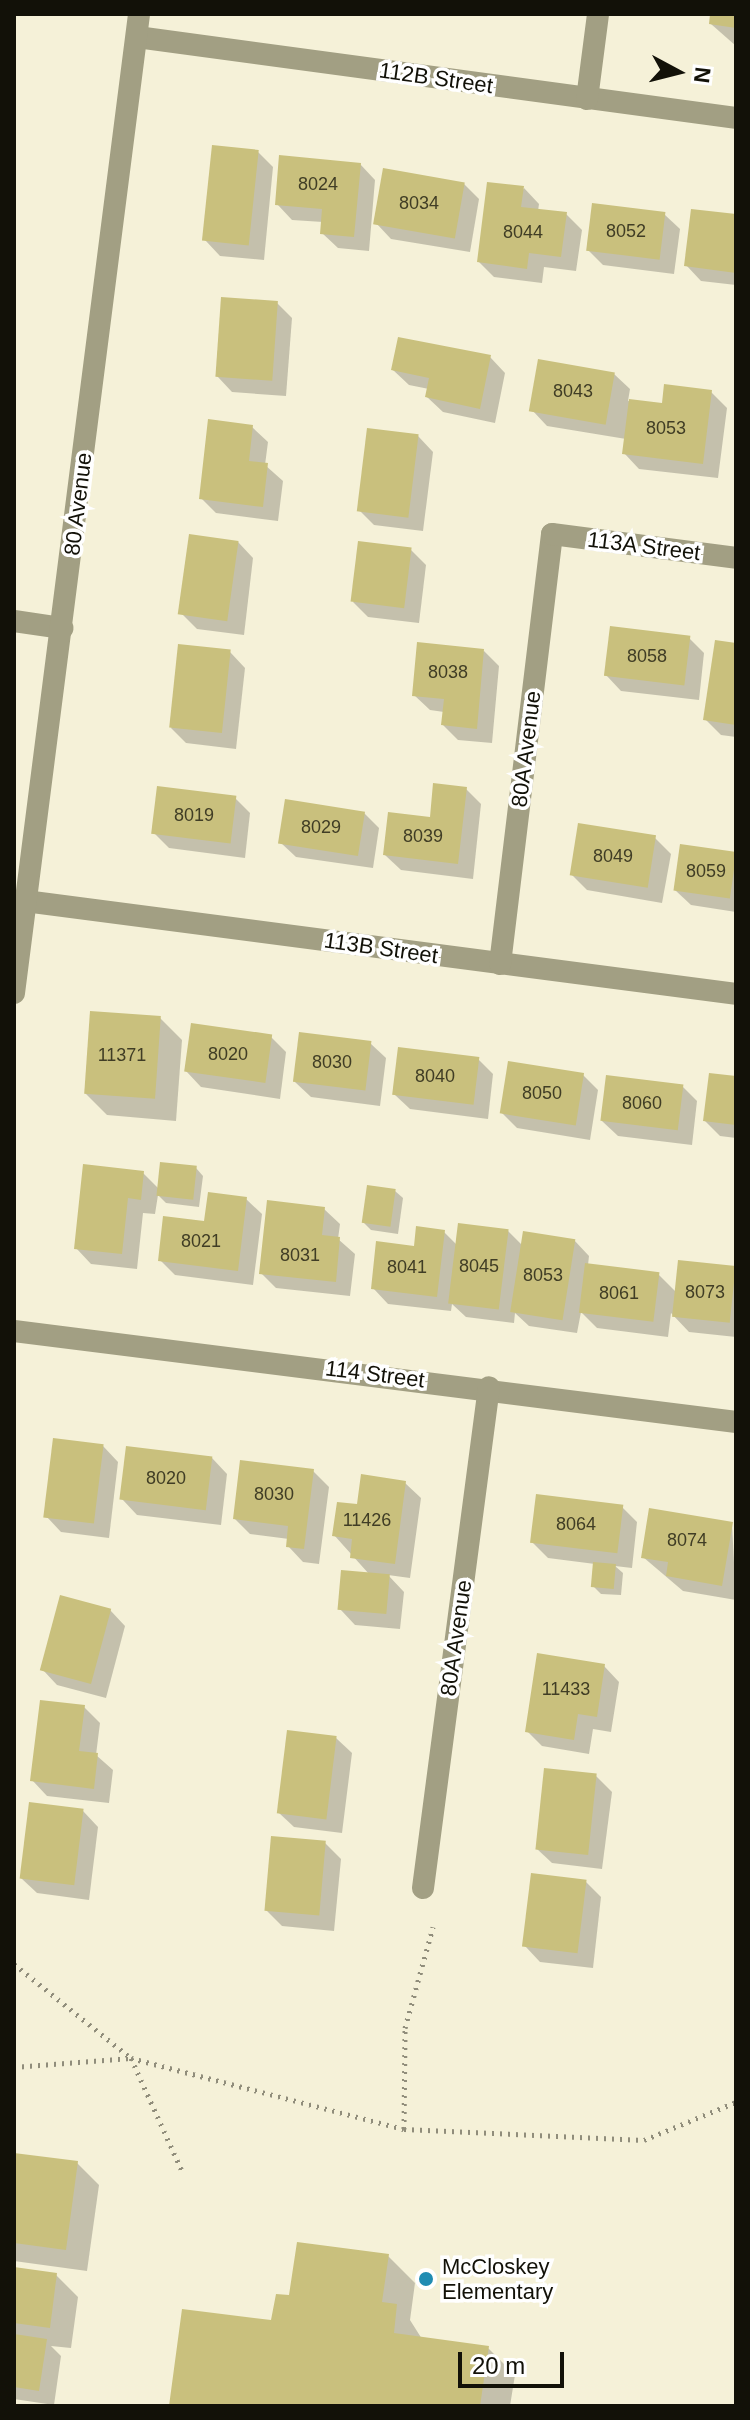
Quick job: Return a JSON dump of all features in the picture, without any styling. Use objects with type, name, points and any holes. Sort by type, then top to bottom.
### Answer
[{"type":"street","points":[[587,99],[598,14]]},
{"type":"street","name":"112B Street","points":[[138,25],[587,99],[736,118]]},
{"type":"street","name":"80 Avenue","points":[[14,993],[138,25]]},
{"type":"street","name":"113A Street","points":[[552,534],[736,558]]},
{"type":"street","name":"80A Avenue","points":[[500,964],[552,534]]},
{"type":"street","points":[[14,621],[62,628]]},
{"type":"street","name":"113B Street","points":[[25,901],[736,994]]},
{"type":"street","name":"114 Street","points":[[14,1331],[489,1387],[736,1422]]},
{"type":"street","name":"80A Avenue","points":[[423,1888],[489,1387]]},
{"type":"path","points":[[404,2129],[405,2028],[433,1927]]},
{"type":"path","points":[[14,1964],[131,2058],[182,2171]]},
{"type":"path","points":[[14,2067],[131,2058],[404,2129],[644,2140],[736,2102]]},
{"type":"building","points":[[710,14],[736,14],[736,28],[709,24]]},
{"type":"building","points":[[212,145],[259,150],[249,245],[202,240]]},
{"type":"building","points":[[279,155],[361,163],[354,237],[320,234],[322,209],[275,205]]},
{"type":"building","points":[[383,168],[465,182],[455,239],[373,224]]},
{"type":"building","points":[[487,182],[524,186],[521,207],[567,212],[561,257],[529,253],[527,269],[477,262]]},
{"type":"building","points":[[592,203],[665,212],[660,260],[586,251]]},
{"type":"building","points":[[691,209],[736,214],[736,273],[684,266]]},
{"type":"building","points":[[221,297],[278,301],[272,381],[215,377]]},
{"type":"building","points":[[398,337],[491,355],[480,409],[425,397],[429,378],[391,370]]},
{"type":"building","points":[[538,359],[615,373],[606,425],[529,411]]},
{"type":"building","points":[[664,384],[712,390],[703,464],[622,454],[629,399],[662,403]]},
{"type":"building","points":[[208,419],[253,425],[249,461],[268,463],[263,507],[199,499]]},
{"type":"building","points":[[367,428],[419,434],[408,518],[357,511]]},
{"type":"building","points":[[189,534],[239,541],[227,621],[178,614]]},
{"type":"building","points":[[358,541],[412,548],[404,608],[351,602]]},
{"type":"building","points":[[610,626],[690,636],[684,685],[604,676]]},
{"type":"building","points":[[715,640],[736,643],[736,725],[703,720]]},
{"type":"building","points":[[417,642],[484,649],[477,729],[441,725],[444,699],[412,696]]},
{"type":"building","points":[[178,644],[231,650],[222,733],[169,728]]},
{"type":"building","points":[[433,783],[467,787],[458,864],[383,855],[388,812],[430,817]]},
{"type":"building","points":[[157,786],[236,796],[231,843],[151,834]]},
{"type":"building","points":[[285,799],[365,812],[358,856],[278,843]]},
{"type":"building","points":[[578,823],[656,835],[648,888],[570,875]]},
{"type":"building","points":[[680,844],[736,852],[730,898],[673,891]]},
{"type":"building","points":[[90,1011],[161,1016],[155,1099],[84,1094]]},
{"type":"building","points":[[191,1023],[272,1034],[265,1083],[184,1072]]},
{"type":"building","points":[[299,1032],[371,1041],[365,1091],[293,1082]]},
{"type":"building","points":[[398,1047],[479,1057],[474,1105],[392,1095]]},
{"type":"building","points":[[508,1061],[584,1073],[576,1125],[500,1113]]},
{"type":"building","points":[[709,1073],[736,1076],[736,1125],[703,1121]]},
{"type":"building","points":[[606,1075],[683,1085],[678,1130],[600,1121]]},
{"type":"building","points":[[160,1162],[197,1166],[193,1200],[156,1196]]},
{"type":"building","points":[[83,1164],[144,1171],[141,1200],[128,1198],[122,1254],[74,1249]]},
{"type":"building","points":[[367,1185],[396,1189],[390,1227],[362,1223]]},
{"type":"building","points":[[208,1192],[247,1197],[238,1271],[158,1261],[163,1216],[204,1221]]},
{"type":"building","points":[[267,1200],[325,1207],[322,1235],[340,1237],[336,1282],[259,1274]]},
{"type":"building","points":[[458,1223],[509,1229],[499,1310],[448,1303]]},
{"type":"building","points":[[416,1226],[445,1230],[437,1297],[371,1289],[376,1241],[414,1246]]},
{"type":"building","points":[[523,1231],[575,1239],[563,1320],[510,1312]]},
{"type":"building","points":[[678,1260],[736,1266],[730,1323],[672,1317]]},
{"type":"building","points":[[585,1263],[659,1272],[653,1322],[579,1313]]},
{"type":"building","points":[[53,1438],[104,1444],[94,1524],[43,1517]]},
{"type":"building","points":[[126,1446],[212,1457],[206,1510],[119,1500]]},
{"type":"building","points":[[240,1460],[314,1469],[304,1549],[286,1547],[288,1526],[233,1519]]},
{"type":"building","points":[[361,1474],[406,1481],[395,1564],[350,1558],[352,1539],[332,1536],[337,1502],[357,1504]]},
{"type":"building","points":[[536,1494],[623,1505],[617,1553],[530,1543]]},
{"type":"building","points":[[649,1508],[733,1522],[722,1586],[666,1576],[668,1562],[641,1558]]},
{"type":"building","points":[[593,1562],[616,1564],[614,1589],[591,1587]]},
{"type":"building","points":[[341,1570],[390,1574],[386,1614],[338,1610]]},
{"type":"building","points":[[60,1595],[111,1609],[91,1684],[40,1670]]},
{"type":"building","points":[[537,1653],[605,1664],[597,1717],[578,1714],[574,1740],[525,1732]]},
{"type":"building","points":[[40,1700],[85,1705],[79,1751],[98,1753],[94,1789],[30,1781]]},
{"type":"building","points":[[287,1730],[337,1736],[326,1819],[277,1813]]},
{"type":"building","points":[[544,1768],[597,1774],[588,1855],[535,1850]]},
{"type":"building","points":[[29,1802],[84,1809],[74,1885],[20,1878]]},
{"type":"building","points":[[271,1836],[326,1841],[319,1916],[264,1911]]},
{"type":"building","points":[[531,1873],[587,1880],[578,1953],[522,1946]]},
{"type":"building","points":[[14,2153],[78,2161],[66,2250],[14,2243]]},
{"type":"building","points":[[297,2242],[389,2254],[382,2302],[397,2304],[394,2333],[489,2346],[480,2406],[169,2406],[182,2309],[271,2320],[276,2294],[289,2295]]},
{"type":"building","points":[[14,2267],[57,2273],[50,2328],[14,2323]]},
{"type":"building","points":[[14,2334],[47,2339],[39,2391],[14,2387]]},
{"type":"place","name":"McCloskey Elementary","points":[[426,2279]]}]
